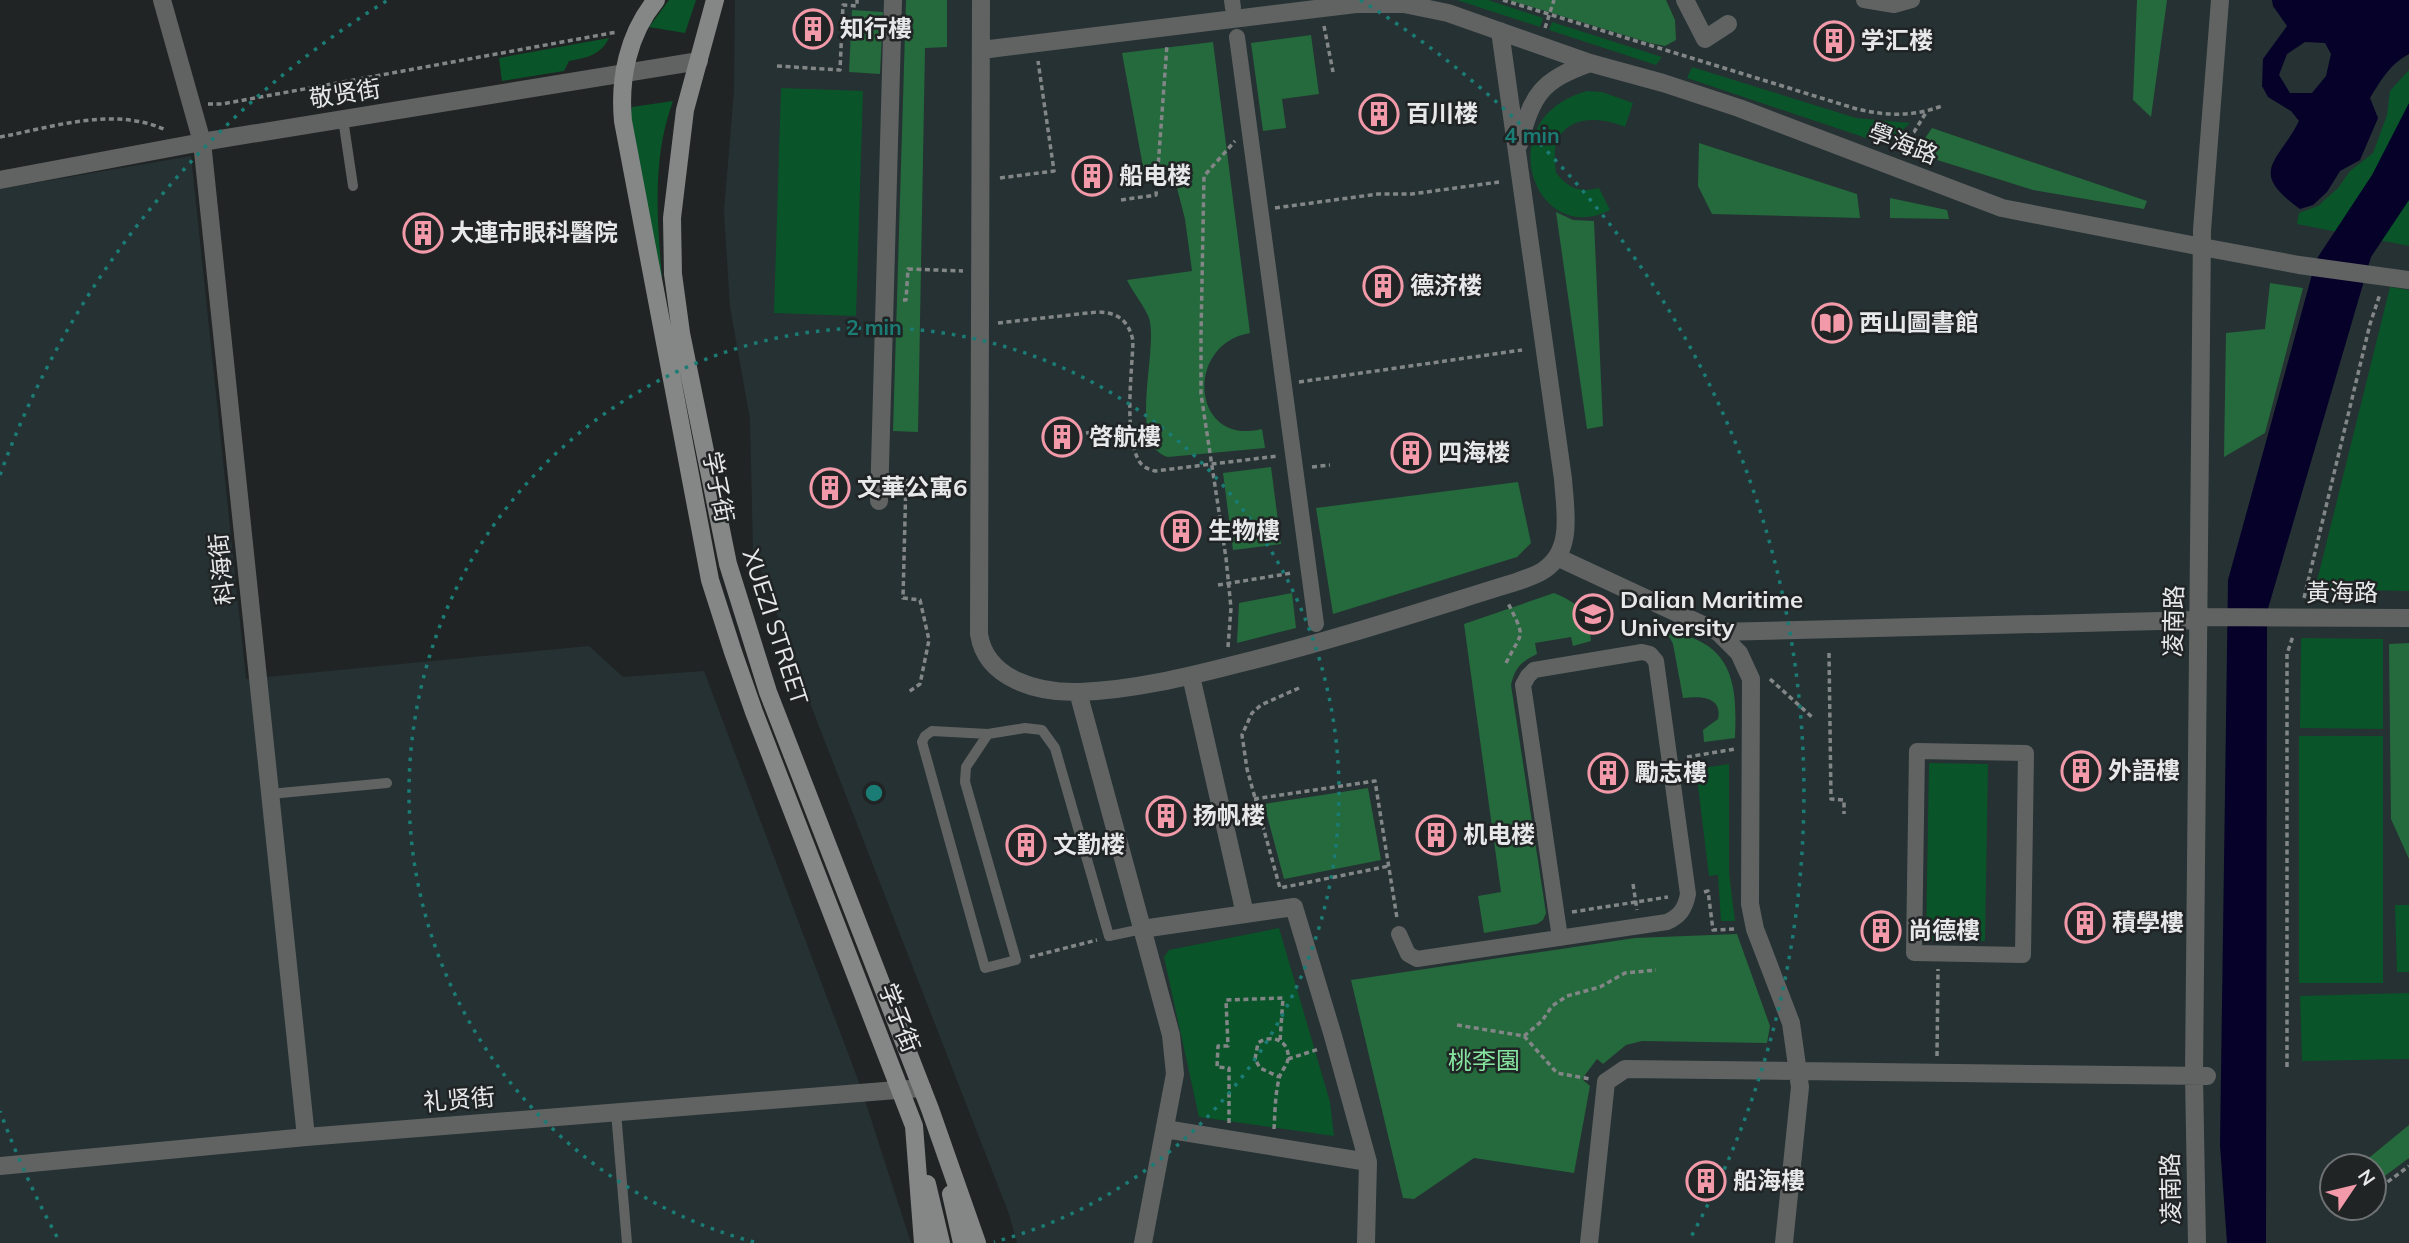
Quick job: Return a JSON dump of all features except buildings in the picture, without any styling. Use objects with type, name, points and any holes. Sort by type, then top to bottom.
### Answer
[{"type":"main road","name":"学子街","points":[[656,0],[632,42],[623,73],[623,121],[710,580],[754,712],[914,1126]]},
{"type":"main road","name":"XUEZI STREET","points":[[715,0],[683,124],[672,218],[673,274],[681,332],[728,565],[768,692],[935,1122],[976,1243]]},
{"type":"main road","points":[[935,1122],[962,1243]]},
{"type":"main road","points":[[914,1126],[923,1243]]},
{"type":"main road","points":[[914,1126],[941,1243]]},
{"type":"street","name":"科海街","points":[[162,0],[202,142],[306,1137]]},
{"type":"street","points":[[878,501],[892,0]]},
{"type":"street","points":[[981,0],[979,634],[984,653],[1000,672],[1042,688],[1078,692],[1191,676],[1329,639],[1519,581],[1544,570],[1558,557],[1567,533],[1563,479],[1500,30]]},
{"type":"street","points":[[1685,0],[1705,39],[1728,24]]},
{"type":"street","points":[[1864,0],[1894,5],[1912,0]]},
{"type":"street","name":"凌南路","points":[[2197,1243],[2201,1075],[2199,618],[2202,247],[2220,0]]},
{"type":"street","name":"學海路","points":[[981,50],[1356,4],[1404,4],[1448,13],[1590,63],[1740,108],[2002,208],[2299,265],[2380,276]]},
{"type":"street","points":[[1237,37],[1316,624]]},
{"type":"street","name":"敬贤街","points":[[0,180],[202,142],[699,61]]},
{"type":"street","points":[[1516,152],[1532,102],[1546,86],[1563,73],[1590,63]]},
{"type":"street","points":[[2380,276],[2409,280]]},
{"type":"street","points":[[1558,557],[1718,632],[1739,653],[1751,678],[1750,904],[1755,929],[1791,1023],[1800,1087],[1784,1243]]},
{"type":"street","points":[[1718,632],[2199,618]]},
{"type":"street","name":"黃海路","points":[[2199,618],[2409,618]]},
{"type":"street","points":[[1399,934],[1408,954],[1417,959],[1560,938],[1667,922],[1675,918],[1686,905],[1688,894],[1656,661],[1650,654],[1642,652],[1534,670],[1523,685],[1560,938]]},
{"type":"street","points":[[1191,676],[1245,914]]},
{"type":"street","points":[[1078,692],[1172,1048],[1175,1074],[1143,1243]]},
{"type":"street","points":[[1917,751],[2026,752],[2023,955],[1938,954],[1914,953],[1917,751]]},
{"type":"street","points":[[1142,929],[1294,907],[1368,1162],[1366,1243]]},
{"type":"street","points":[[1589,1243],[1606,1082],[1625,1069],[2201,1075]]},
{"type":"street","name":"礼贤街","points":[[0,1166],[306,1137],[922,1088]]},
{"type":"street","points":[[1165,1129],[1368,1162]]},
{"type":"lane","points":[[343,119],[353,186]]},
{"type":"lane","points":[[988,734],[966,767],[965,782],[1016,960],[985,968],[922,742],[932,731],[988,734],[1034,728],[1042,730],[1055,747],[1109,936],[1142,929]]},
{"type":"lane","points":[[270,794],[387,783]]},
{"type":"lane","points":[[615,1112],[627,1243]]},
{"type":"path","points":[[777,66],[841,70],[843,5],[857,6],[857,0]]},
{"type":"path","points":[[1503,0],[1857,109],[1883,115],[1927,111],[1944,105]]},
{"type":"path","points":[[1543,33],[1554,0]]},
{"type":"path","points":[[1324,26],[1333,72]]},
{"type":"path","points":[[200,99],[208,104],[222,104],[620,32]]},
{"type":"path","points":[[1121,200],[1156,195],[1167,45]]},
{"type":"path","points":[[1000,178],[1054,171],[1038,61]]},
{"type":"path","points":[[1887,150],[1914,132],[1927,111]]},
{"type":"path","points":[[0,137],[111,118],[134,120],[170,132]]},
{"type":"path","points":[[1228,647],[1231,608],[1201,394],[1204,176],[1249,124]]},
{"type":"path","points":[[1261,210],[1378,194],[1412,194],[1499,182]]},
{"type":"path","points":[[898,300],[906,300],[908,269],[963,271]]},
{"type":"path","points":[[2302,604],[2380,276]]},
{"type":"path","points":[[998,323],[1097,312],[1108,312],[1125,320],[1131,329],[1133,341],[1131,426],[1138,461],[1146,468],[1155,471],[1293,454]]},
{"type":"path","points":[[1284,384],[1522,350]]},
{"type":"path","points":[[1086,433],[1131,426]]},
{"type":"path","points":[[906,479],[903,598],[920,600],[929,640],[920,684],[907,693]]},
{"type":"path","points":[[1218,584],[1309,571]]},
{"type":"path","points":[[1506,663],[1521,639],[1521,632],[1507,601]]},
{"type":"path","points":[[2287,1067],[2287,654],[2295,631]]},
{"type":"path","points":[[1829,653],[1831,799],[1844,800],[1844,814]]},
{"type":"path","points":[[1770,679],[1813,718]]},
{"type":"path","points":[[1298,688],[1261,705],[1252,713],[1242,735],[1254,799],[1280,888],[1389,866]]},
{"type":"path","points":[[1670,760],[1737,749]]},
{"type":"path","points":[[1254,799],[1375,780],[1399,934]]},
{"type":"path","points":[[1633,884],[1639,926]]},
{"type":"path","points":[[1557,914],[1708,891],[1713,930],[1741,929]]},
{"type":"path","points":[[1016,960],[1079,946]]},
{"type":"path","points":[[1937,1058],[1938,954]]},
{"type":"path","points":[[1524,1036],[1542,1021],[1552,1006],[1567,996],[1600,987],[1625,973],[1656,970]]},
{"type":"path","points":[[1229,1125],[1229,1068],[1217,1067],[1218,1046],[1228,1046],[1226,1000],[1283,998],[1280,1041]]},
{"type":"path","points":[[1457,1026],[1524,1036],[1556,1073],[1596,1080]]},
{"type":"path","points":[[1274,1132],[1279,1077],[1287,1059],[1280,1041],[1273,1037],[1265,1038],[1258,1043],[1255,1059],[1260,1068],[1279,1077]]},
{"type":"path","points":[[1287,1059],[1319,1049]]},
{"type":"path","points":[[2388,1182],[2409,1166]]},
{"type":"shaded area","name":"Dalian Maritime University","points":[[735,0],[2409,0],[2409,1243],[1017,1243],[1009,1214],[801,680],[753,549],[750,419],[730,307],[724,211],[734,91]]},
{"type":"shaded area","points":[[2272,0],[2409,0],[2409,54],[2391,68],[2370,98],[2378,118],[2360,160],[2340,171],[2327,192],[2313,205],[2300,209],[2284,196],[2271,176],[2276,157],[2299,121],[2291,111],[2268,97],[2262,86],[2263,59],[2287,26],[2273,6]],"holes":[[[2305,42],[2325,43],[2331,54],[2326,76],[2312,93],[2290,93],[2279,75],[2287,54]]]},
{"type":"shaded area","points":[[2409,103],[2409,200],[2371,257],[2267,612],[2266,1243],[2227,1243],[2220,1145],[2228,580],[2316,260],[2372,175]]},
{"type":"shaded area","points":[[191,156],[246,679],[589,646],[623,677],[704,671],[860,1085],[911,1243],[0,1243],[0,189]]},
{"type":"green space","points":[[669,0],[696,0],[685,33],[649,27]]},
{"type":"green space","points":[[906,0],[947,0],[947,47],[925,48],[918,432],[893,431]]},
{"type":"green space","points":[[1457,0],[1488,0],[1543,18],[1540,27]]},
{"type":"green space","points":[[1509,0],[1666,0],[1675,20],[1676,40],[1665,46],[1650,43]]},
{"type":"green space","points":[[2137,0],[2167,0],[2151,117],[2133,100]]},
{"type":"green space","points":[[852,10],[883,12],[880,74],[849,72]]},
{"type":"green space","points":[[1552,22],[1662,57],[1656,65],[1549,30]]},
{"type":"green space","points":[[1311,35],[1319,94],[1282,99],[1286,128],[1263,131],[1251,43]]},
{"type":"green space","points":[[609,38],[597,52],[569,61],[564,71],[502,81],[499,58]]},
{"type":"green space","points":[[1213,42],[1250,333],[1229,341],[1214,355],[1206,373],[1205,392],[1210,409],[1221,423],[1238,430],[1262,429],[1265,448],[1168,457],[1156,449],[1149,435],[1146,416],[1151,333],[1149,318],[1127,280],[1192,271],[1185,219],[1172,169],[1144,172],[1122,53]]},
{"type":"green space","points":[[1692,67],[1856,118],[1910,123],[1887,145],[1687,78]]},
{"type":"green space","points":[[2409,70],[2409,246],[2297,224],[2299,213],[2318,206],[2338,188],[2350,171],[2373,153],[2387,115],[2390,91]]},
{"type":"green space","points":[[781,88],[863,91],[856,316],[774,313]]},
{"type":"green space","points":[[1587,91],[1602,92],[1633,103],[1625,127],[1598,120],[1579,122],[1564,131],[1556,143],[1556,173],[1574,188],[1599,188],[1610,210],[1583,217],[1560,212],[1543,197],[1533,175],[1531,151],[1538,126],[1556,105]]},
{"type":"green space","points":[[673,101],[666,122],[659,166],[658,211],[662,277],[659,278],[630,116],[632,107]]},
{"type":"green space","points":[[1932,128],[2147,201],[2144,209],[2033,190],[1915,153]]},
{"type":"green space","points":[[1699,143],[1857,194],[1860,218],[1712,214],[1698,186]]},
{"type":"green space","points":[[1890,198],[1947,210],[1949,219],[1890,218]]},
{"type":"green space","points":[[1556,212],[1573,220],[1594,221],[1603,426],[1587,429]]},
{"type":"green space","points":[[2270,283],[2303,288],[2265,433],[2224,457],[2226,333],[2265,329]]},
{"type":"green space","points":[[2390,287],[2409,290],[2409,591],[2315,589]]},
{"type":"green space","points":[[1271,467],[1281,544],[1233,550],[1223,473]]},
{"type":"green space","points":[[1518,482],[1531,543],[1517,557],[1333,614],[1316,508]]},
{"type":"green space","points":[[1292,593],[1296,628],[1237,643],[1239,603]]},
{"type":"green space","points":[[1554,593],[1582,611],[1588,623],[1591,641],[1573,646],[1571,637],[1535,643],[1537,654],[1520,666],[1511,685],[1546,913],[1543,920],[1537,924],[1484,933],[1478,896],[1501,892],[1464,624]]},
{"type":"green space","points":[[1657,625],[1702,642],[1718,655],[1725,665],[1735,700],[1735,738],[1704,742],[1703,730],[1718,719],[1717,706],[1708,699],[1683,698],[1673,644],[1670,638],[1656,629]]},
{"type":"green space","points":[[2301,638],[2383,639],[2383,729],[2300,728]]},
{"type":"green space","points":[[2409,643],[2409,859],[2391,819],[2389,644]]},
{"type":"green space","points":[[2299,736],[2383,736],[2383,983],[2299,983]]},
{"type":"green space","points":[[1929,763],[1988,764],[1985,941],[1926,940]]},
{"type":"green space","points":[[1729,764],[1729,873],[1735,921],[1721,921],[1718,875],[1709,876],[1696,769]]},
{"type":"green space","points":[[1368,788],[1381,860],[1284,879],[1264,804]]},
{"type":"green space","points":[[2395,905],[2409,905],[2409,972],[2397,972]]},
{"type":"green space","points":[[1279,928],[1330,1102],[1334,1136],[1199,1117],[1164,957],[1169,950]]},
{"type":"green space","name":"桃李園","points":[[1737,934],[1770,1026],[1767,1043],[1642,1041],[1626,1045],[1603,1064],[1597,1059],[1582,1079],[1590,1086],[1574,1173],[1474,1158],[1414,1199],[1403,1198],[1351,980],[1635,938]]},
{"type":"green space","points":[[2409,993],[2409,1059],[2302,1061],[2300,996]]},
{"type":"green space","points":[[2409,1125],[2409,1158],[2388,1174],[2388,1152],[2376,1152]]},
{"type":"place","name":"知行樓","points":[[813,29]]},
{"type":"place","name":"学汇楼","points":[[1834,41]]},
{"type":"place","name":"百川楼","points":[[1379,114]]},
{"type":"place","name":"船电楼","points":[[1092,176]]},
{"type":"place","name":"大連市眼科醫院","points":[[423,233]]},
{"type":"place","name":"德济楼","points":[[1383,286]]},
{"type":"place","name":"西山圖書館","points":[[1832,323]]},
{"type":"place","name":"啓航樓","points":[[1062,437]]},
{"type":"place","name":"四海楼","points":[[1411,453]]},
{"type":"place","name":"文華公寓6","points":[[830,488]]},
{"type":"place","name":"生物樓","points":[[1181,531]]},
{"type":"place","name":"Dalian Maritime University","points":[[1593,614]]},
{"type":"place","name":"外語樓","points":[[2081,771]]},
{"type":"place","name":"勵志樓","points":[[1608,773]]},
{"type":"place","name":"扬帆楼","points":[[1166,816]]},
{"type":"place","name":"机电楼","points":[[1436,835]]},
{"type":"place","name":"文勤楼","points":[[1026,845]]},
{"type":"place","name":"積學樓","points":[[2085,923]]},
{"type":"place","name":"尚德樓","points":[[1881,931]]},
{"type":"place","name":"船海樓","points":[[1706,1181]]}]
